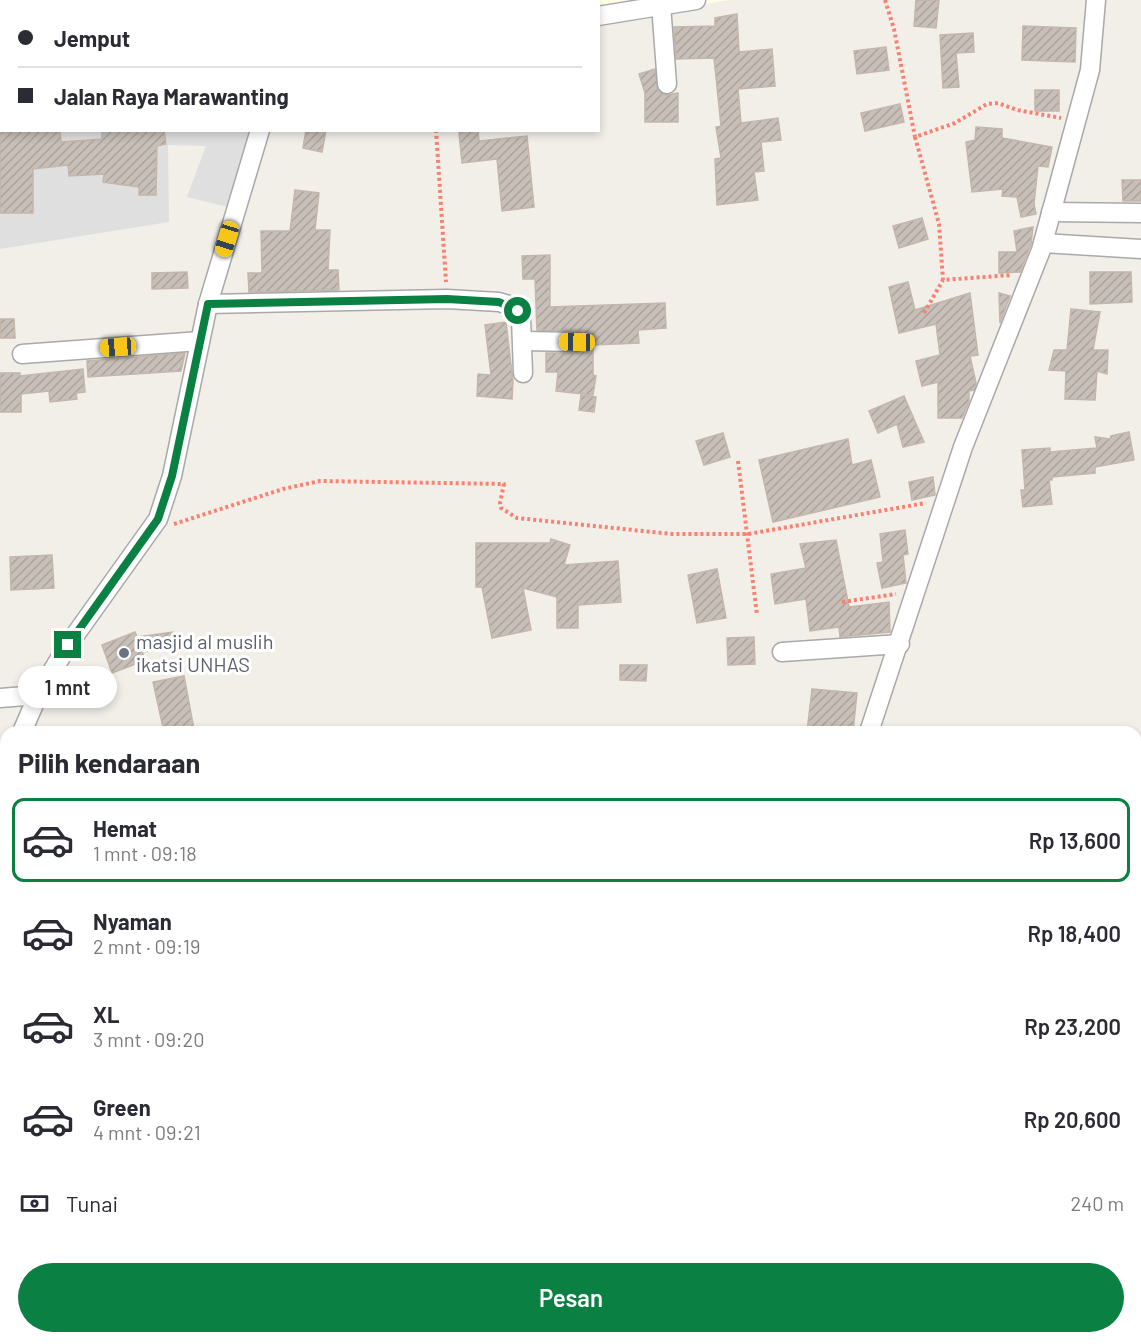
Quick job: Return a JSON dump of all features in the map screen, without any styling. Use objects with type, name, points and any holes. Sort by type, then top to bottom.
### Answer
[{"type":"street","points":[[600,16],[696,0]]},
{"type":"street","points":[[871,726],[900,644],[945,500],[1034,274],[1090,70],[1096,0]]},
{"type":"street","points":[[661,5],[667,84]]},
{"type":"street","points":[[25,726],[38,695],[68,645],[151,532],[160,513],[172,476],[208,304],[259,132]]},
{"type":"street","points":[[1051,212],[1141,213]]},
{"type":"street","points":[[1043,243],[1141,249]]},
{"type":"street","points":[[208,304],[447,299],[499,302],[512,306],[521,318],[523,373]]},
{"type":"street","points":[[22,354],[200,341]]},
{"type":"street","points":[[523,341],[577,342]]},
{"type":"street","points":[[782,652],[900,644]]},
{"type":"street","points":[[0,698],[38,695]]},
{"type":"path","points":[[885,0],[894,29],[915,137],[939,224],[944,280],[924,313]]},
{"type":"path","points":[[915,137],[955,123],[987,104],[998,103],[1017,110],[1076,121]]},
{"type":"path","points":[[436,132],[447,299]]},
{"type":"path","points":[[944,280],[1034,274]]},
{"type":"path","points":[[738,461],[757,615]]},
{"type":"path","points":[[151,532],[305,483],[440,481],[504,484],[500,498],[501,508],[517,518],[672,534],[748,534],[945,500]]},
{"type":"path","points":[[842,602],[917,590]]},
{"type":"shaded area","points":[[600,0],[729,0],[600,21]]},
{"type":"shaded area","points":[[0,132],[253,132],[236,209],[187,197],[206,146],[168,145],[169,222],[0,249]]},
{"type":"building","points":[[916,0],[939,0],[936,28],[914,26]]},
{"type":"building","points":[[737,14],[739,52],[772,49],[775,86],[738,89],[741,123],[778,118],[781,140],[761,142],[764,171],[754,172],[758,200],[717,205],[715,159],[721,158],[716,127],[721,126],[714,58],[676,59],[674,27],[715,26],[715,18]]},
{"type":"building","points":[[1023,26],[1076,28],[1075,62],[1022,60]]},
{"type":"building","points":[[973,33],[974,52],[956,53],[959,87],[943,88],[940,35]]},
{"type":"building","points":[[886,47],[889,70],[857,74],[854,51]]},
{"type":"building","points":[[655,69],[658,91],[667,95],[678,93],[678,122],[645,122],[645,93],[639,74]]},
{"type":"building","points":[[1035,90],[1059,90],[1059,111],[1035,111]]},
{"type":"building","points":[[900,104],[904,122],[865,131],[861,113]]},
{"type":"building","points":[[976,127],[1002,129],[1002,138],[1052,147],[1048,167],[1038,166],[1034,204],[1036,214],[1021,217],[1017,197],[1002,196],[1003,189],[972,192],[966,142],[975,140]]},
{"type":"building","points":[[0,132],[60,132],[61,142],[102,139],[102,132],[164,132],[166,144],[157,146],[156,195],[139,195],[139,187],[103,182],[104,174],[69,176],[68,165],[33,169],[33,213],[0,213]]},
{"type":"building","points":[[306,132],[326,132],[322,152],[303,148]]},
{"type":"building","points":[[478,132],[479,141],[527,136],[534,207],[502,211],[497,159],[462,163],[459,133]]},
{"type":"building","points":[[1122,180],[1141,180],[1141,201],[1123,201]]},
{"type":"building","points":[[295,190],[319,193],[315,230],[330,230],[328,270],[338,270],[339,290],[249,292],[248,273],[262,273],[261,231],[290,231]]},
{"type":"building","points":[[922,218],[928,239],[899,248],[893,226]]},
{"type":"building","points":[[1033,227],[1031,244],[1020,272],[999,273],[999,252],[1017,252],[1014,231]]},
{"type":"building","points":[[550,255],[550,307],[665,303],[666,328],[638,330],[639,343],[593,345],[593,375],[596,376],[593,395],[556,391],[558,372],[546,372],[546,353],[577,353],[586,348],[588,343],[586,336],[578,331],[537,330],[535,279],[523,279],[522,256]]},
{"type":"building","points":[[187,272],[188,288],[152,289],[152,273]]},
{"type":"building","points":[[1090,272],[1131,272],[1132,302],[1090,304]]},
{"type":"building","points":[[908,282],[915,310],[970,293],[978,355],[970,356],[976,383],[974,390],[969,391],[969,401],[962,418],[938,418],[938,382],[922,386],[916,361],[940,355],[936,324],[899,333],[889,287]]},
{"type":"building","points":[[999,293],[1010,296],[1000,323]]},
{"type":"building","points":[[1071,309],[1100,312],[1093,350],[1108,350],[1107,374],[1097,371],[1095,400],[1065,399],[1066,371],[1049,370],[1054,350],[1067,350]]},
{"type":"building","points":[[0,319],[14,319],[15,338],[0,338]]},
{"type":"building","points":[[506,322],[513,382],[512,399],[477,396],[478,374],[491,375],[485,325]]},
{"type":"building","points":[[185,353],[181,371],[88,377],[87,361]]},
{"type":"building","points":[[83,369],[85,392],[76,393],[77,399],[50,402],[49,391],[21,394],[21,412],[0,412],[0,373],[20,373],[20,376]]},
{"type":"building","points":[[581,395],[596,397],[594,412],[579,410]]},
{"type":"building","points":[[904,396],[924,442],[903,447],[897,424],[878,433],[869,411]]},
{"type":"building","points":[[1129,432],[1134,460],[1095,467],[1095,473],[1052,477],[1052,480],[1049,480],[1052,504],[1023,507],[1021,490],[1025,490],[1022,450],[1050,448],[1050,452],[1097,448],[1095,437],[1110,439],[1111,436]]},
{"type":"building","points":[[723,433],[730,457],[704,465],[696,441]]},
{"type":"building","points":[[848,439],[852,465],[871,460],[880,497],[773,522],[759,460]]},
{"type":"building","points":[[933,477],[935,495],[912,500],[909,482]]},
{"type":"building","points":[[905,530],[908,554],[903,555],[906,583],[882,588],[877,563],[883,562],[880,534]]},
{"type":"building","points":[[551,539],[570,545],[564,565],[618,561],[621,602],[578,605],[578,628],[557,628],[557,597],[523,588],[531,630],[492,638],[482,587],[476,587],[476,543],[550,543]]},
{"type":"building","points":[[836,540],[849,607],[889,602],[890,632],[840,637],[839,627],[810,631],[806,599],[775,604],[771,574],[806,568],[800,544]]},
{"type":"building","points":[[52,555],[54,588],[11,590],[10,557]]},
{"type":"building","points":[[717,569],[726,618],[697,623],[688,575]]},
{"type":"building","name":"masjid al muslih ikatsi UNHAS","points":[[135,632],[137,637],[173,632],[175,648],[142,652],[146,660],[112,673],[102,645]]},
{"type":"building","points":[[754,637],[755,664],[728,665],[727,638]]},
{"type":"building","points":[[620,665],[647,665],[646,681],[620,680]]},
{"type":"building","points":[[184,676],[193,726],[163,726],[153,682]]},
{"type":"building","points":[[812,689],[857,693],[854,726],[808,726]]},
{"type":"place","name":"masjid al muslih ikatsi UNHAS","points":[[124,653]]},
{"type":"route","points":[[68,645],[151,532],[158,519],[172,476],[208,304],[447,299],[499,302],[512,306],[518,311]]}]
